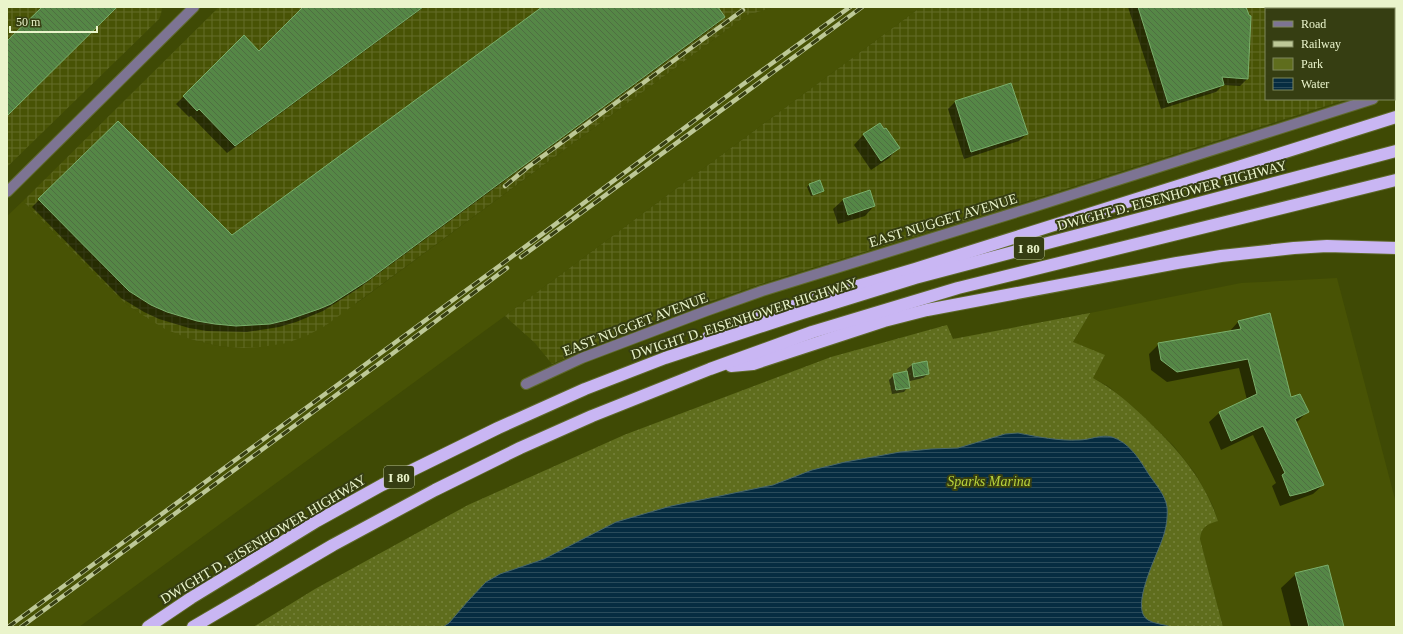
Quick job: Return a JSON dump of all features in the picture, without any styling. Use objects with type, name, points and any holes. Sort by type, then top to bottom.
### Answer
[{"type":"highway","points":[[665,358],[725,329],[820,297],[915,269],[1396,117]]},
{"type":"highway","name":"DWIGHT D. EISENHOWER HIGHWAY","points":[[148,627],[191,598],[317,521],[382,485],[498,428],[585,389],[665,358],[915,278],[1396,151]]},
{"type":"highway","name":"I 80","points":[[193,627],[333,545],[520,448],[585,419],[710,369],[812,332],[958,288],[1396,180]]},
{"type":"highway","points":[[710,369],[753,364],[855,330],[926,310],[1184,262],[1258,251],[1294,248],[1327,246],[1396,248]]},
{"type":"street","points":[[7,192],[193,7]]},
{"type":"street","name":"EAST NUGGET AVENUE","points":[[526,384],[582,358],[762,291],[1033,208],[1370,100]]},
{"type":"shaded area","points":[[7,7],[162,8],[159,19],[7,167]]},
{"type":"shaded area","points":[[219,7],[775,7],[747,15],[325,326],[308,335],[287,343],[242,348],[218,346],[190,339],[165,329],[126,304],[23,201]]},
{"type":"shaded area","points":[[775,7],[921,7],[505,316],[79,627],[7,627],[7,216],[23,201],[126,304],[144,316],[190,339],[218,346],[242,348],[357,303],[747,15]]},
{"type":"shaded area","points":[[921,7],[1396,7],[1395,84],[1395,8],[1265,8],[1265,100],[1345,100],[968,220],[773,280],[644,324],[552,364],[535,343],[505,316]]},
{"type":"shaded area","points":[[1337,278],[1396,503],[1396,627],[1223,627],[1200,539],[1202,529],[1207,524],[1218,521],[1213,506],[1195,473],[1173,445],[1132,406],[1108,386],[1093,378],[1073,342],[1090,313],[1241,283]]},
{"type":"green space","name":"Sparks Marina","points":[[1090,313],[1073,342],[1105,355],[1093,378],[1131,405],[1162,435],[1182,457],[1199,480],[1212,506],[1218,521],[1211,523],[1203,529],[1200,539],[1223,627],[253,627],[315,589],[468,505],[624,435],[831,357],[947,325],[953,339]]},
{"type":"water","points":[[1018,433],[1064,440],[1083,440],[1108,436],[1123,442],[1136,455],[1164,497],[1167,507],[1166,524],[1163,536],[1150,569],[1141,605],[1143,614],[1148,620],[1171,627],[443,627],[449,623],[486,582],[500,574],[544,559],[616,522],[671,506],[773,485],[812,470],[845,462],[900,452],[958,448],[1005,434]]},
{"type":"building","points":[[42,7],[117,7],[7,116],[7,41]]},
{"type":"building","points":[[303,7],[423,7],[235,146],[199,109],[197,111],[183,96],[244,35],[259,51]]},
{"type":"building","points":[[542,7],[718,7],[725,17],[367,281],[331,304],[319,309],[270,324],[236,326],[197,321],[167,312],[151,305],[129,291],[38,199],[118,121],[232,235]]},
{"type":"building","points":[[1138,7],[1246,7],[1249,15],[1251,16],[1248,79],[1222,77],[1224,85],[1168,103]]},
{"type":"building","points":[[1011,83],[1028,134],[971,152],[955,101]]},
{"type":"building","points":[[880,123],[884,129],[886,128],[900,148],[881,161],[863,134]]},
{"type":"building","points":[[820,180],[824,191],[813,195],[809,184]]},
{"type":"building","points":[[870,190],[875,206],[848,215],[843,199]]},
{"type":"building","points":[[1270,313],[1291,397],[1300,394],[1309,412],[1295,419],[1324,485],[1290,496],[1282,475],[1285,473],[1263,426],[1231,441],[1219,412],[1257,394],[1248,359],[1177,372],[1161,360],[1158,343],[1241,329],[1238,321]]},
{"type":"building","points":[[927,361],[929,374],[914,377],[912,364]]},
{"type":"building","points":[[907,371],[910,388],[896,390],[893,374]]},
{"type":"building","points":[[1328,565],[1344,627],[1309,627],[1295,573]]},
{"type":"railway","points":[[8,627],[502,264],[742,85],[850,7]]},
{"type":"railway","points":[[521,257],[862,7]]},
{"type":"railway","points":[[505,186],[528,167],[743,10]]},
{"type":"railway","points":[[21,627],[507,268]]}]
